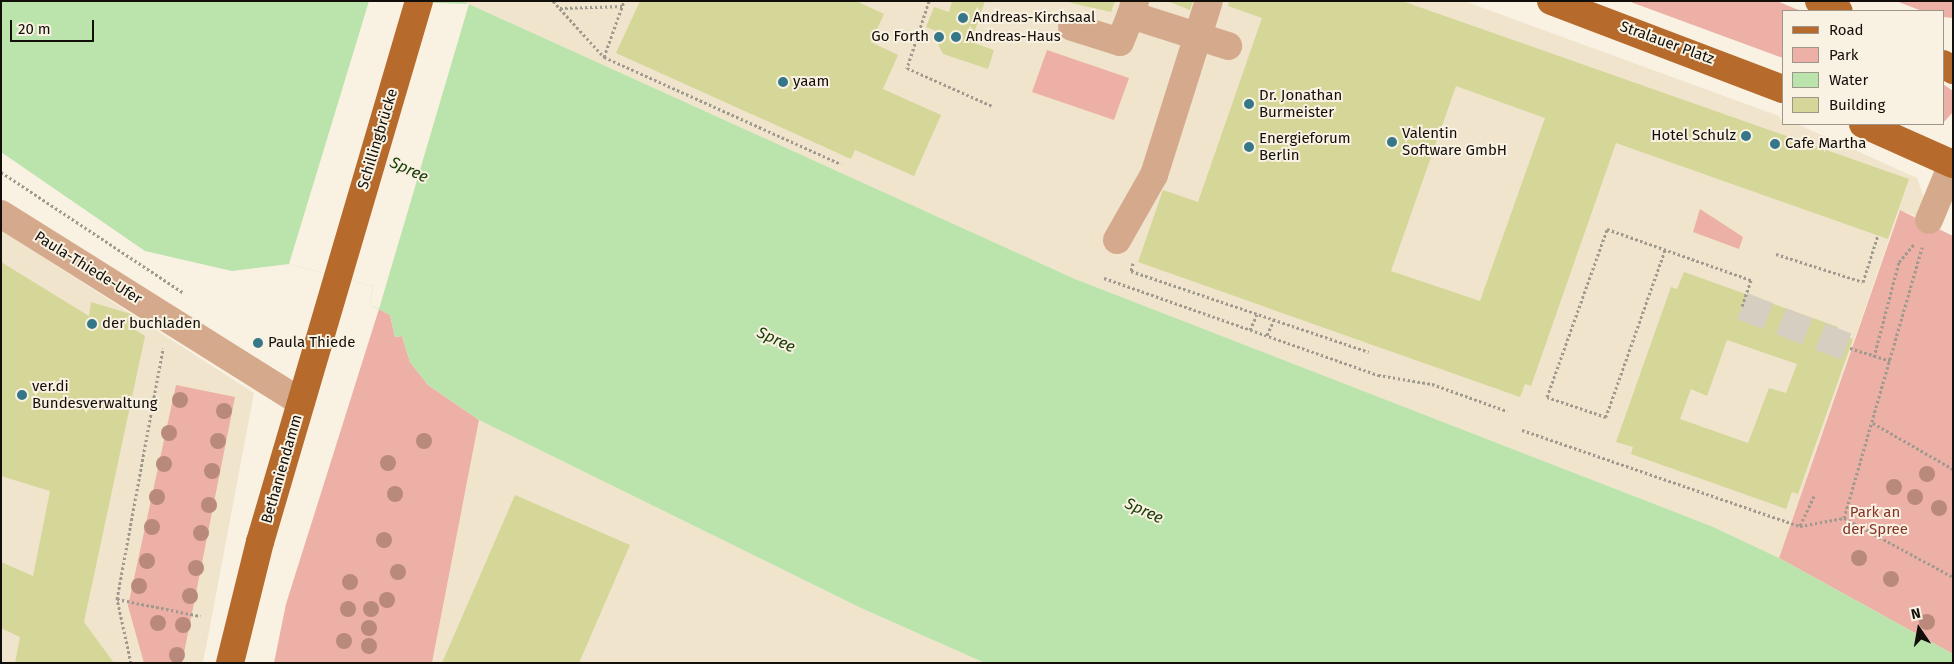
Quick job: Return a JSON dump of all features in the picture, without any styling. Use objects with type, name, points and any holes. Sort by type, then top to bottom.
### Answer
[{"type":"main road","name":"Schillingbrücke","points":[[337,277],[419,1]]},
{"type":"main road","name":"Stralauer Platz","points":[[1550,1],[1782,89]]},
{"type":"main road","points":[[1819,1],[1837,10]]},
{"type":"main road","points":[[1865,125],[1953,164]]},
{"type":"main road","name":"Bethaniendamm","points":[[230,663],[337,277]]},
{"type":"street","points":[[1127,246],[1154,175],[1209,1]]},
{"type":"street","points":[[1072,27],[1120,42],[1133,8],[1198,37],[1228,46]]},
{"type":"street","points":[[1928,225],[1953,164]]},
{"type":"street","name":"Paula-Thiede-Ufer","points":[[1,214],[301,402]]},
{"type":"path","points":[[553,1],[604,57],[841,164]]},
{"type":"path","points":[[930,1],[906,68],[992,106]]},
{"type":"path","points":[[560,8],[624,4],[604,57]]},
{"type":"path","points":[[1,172],[183,292]]},
{"type":"path","points":[[1874,357],[1899,262],[1928,225]]},
{"type":"path","points":[[1844,518],[1891,361],[1928,225]]},
{"type":"path","points":[[1665,250],[1606,417],[1547,397],[1607,229],[1751,280],[1742,306]]},
{"type":"path","points":[[1776,254],[1862,282],[1878,235]]},
{"type":"path","points":[[1127,246],[1131,271],[1369,352]]},
{"type":"path","points":[[1104,278],[1378,375],[1432,384],[1507,412]]},
{"type":"path","points":[[1250,330],[1257,314]]},
{"type":"path","points":[[1267,335],[1274,320]]},
{"type":"path","points":[[131,663],[117,599],[164,342]]},
{"type":"path","points":[[1850,348],[1891,361]]},
{"type":"path","points":[[1873,423],[1953,469]]},
{"type":"path","points":[[1522,430],[1800,526],[1844,518],[1953,577]]},
{"type":"path","points":[[1800,526],[1814,496]]},
{"type":"path","points":[[117,599],[200,616]]},
{"type":"shaded area","points":[[462,1],[1464,1],[1779,116],[1782,125],[1799,125],[1917,178],[1924,198],[1918,217],[1899,210],[1779,558],[1711,526],[1075,279]]},
{"type":"shaded area","points":[[1,230],[254,393],[203,663],[1,663]]},
{"type":"shaded area","points":[[479,420],[861,608],[985,663],[432,663]]},
{"type":"green space","points":[[1628,1],[1777,1],[1799,10],[1782,10],[1782,58]]},
{"type":"green space","points":[[1896,1],[1953,1],[1953,18],[1944,17],[1944,10],[1919,10]]},
{"type":"green space","points":[[1047,50],[1129,78],[1114,120],[1032,92]]},
{"type":"green space","points":[[1944,85],[1953,91],[1953,112],[1944,122]]},
{"type":"green space","points":[[1700,209],[1743,237],[1739,249],[1693,232]]},
{"type":"green space","name":"Park an der Spree","points":[[1900,210],[1953,236],[1953,654],[1779,558]]},
{"type":"green space","points":[[379,309],[390,315],[395,337],[402,336],[410,362],[428,385],[479,420],[432,663],[274,663],[286,604]]},
{"type":"green space","points":[[176,385],[235,397],[182,663],[144,663],[128,606]]},
{"type":"water","name":"Spree","points":[[1,1],[462,1],[1075,279],[1711,526],[1779,558],[1953,654],[1953,663],[985,663],[861,608],[479,420],[428,385],[410,362],[402,336],[395,337],[390,315],[370,305],[373,286],[289,264],[232,271],[145,251],[1,152]]},
{"type":"pier","points":[[369,1],[469,4],[379,309],[370,305],[373,286],[289,264]]},
{"type":"building","name":"yaam","points":[[640,1],[856,1],[884,14],[871,42],[898,55],[883,89],[941,115],[914,176],[855,150],[851,159],[616,53]]},
{"type":"building","name":"Andreas-Haus","points":[[952,1],[985,1],[971,42],[994,50],[988,69],[943,54],[937,42],[941,33],[926,27],[934,7],[949,12]]},
{"type":"building","points":[[1071,1],[1115,1],[1111,12],[1071,3]]},
{"type":"building","points":[[1167,1],[1193,1],[1190,10]]},
{"type":"building","points":[[1229,1],[1402,1],[1909,179],[1888,239],[1616,143],[1531,386],[1525,384],[1520,397],[1138,262],[1163,190],[1198,202],[1262,18],[1228,6]],"holes":[[[1456,86],[1545,118],[1480,301],[1391,271]]]},
{"type":"building","points":[[1,262],[89,316],[91,302],[131,314],[129,326],[145,336],[84,622],[114,663],[15,663],[20,637],[1,628],[1,562],[33,576],[50,491],[1,476]]},
{"type":"building","points":[[1684,272],[1838,327],[1836,333],[1853,339],[1798,494],[1792,492],[1786,509],[1631,454],[1633,447],[1616,442],[1671,287],[1677,289]],"holes":[[[1727,340],[1797,364],[1786,393],[1769,388],[1748,443],[1680,419],[1691,389],[1707,396]]]},
{"type":"building","points":[[515,495],[630,545],[579,663],[442,663]]},
{"type":"tunnel","points":[[1742,306],[1850,348]]},
{"type":"place","name":"Andreas-Kirchsaal","points":[[963,18]]},
{"type":"place","name":"Go Forth","points":[[939,37]]},
{"type":"place","name":"Andreas-Haus","points":[[956,37]]},
{"type":"place","name":"yaam","points":[[783,82]]},
{"type":"place","name":"Dr. Jonathan Burmeister","points":[[1249,104]]},
{"type":"place","name":"Hotel Schulz","points":[[1746,136]]},
{"type":"place","name":"Valentin Software GmbH","points":[[1392,142]]},
{"type":"place","name":"Cafe Martha","points":[[1775,144]]},
{"type":"place","name":"Energieforum Berlin","points":[[1249,147]]},
{"type":"place","name":"der buchladen","points":[[92,324]]},
{"type":"place","name":"Paula Thiede","points":[[258,343]]},
{"type":"place","name":"ver.di Bundesverwaltung","points":[[22,395]]}]
